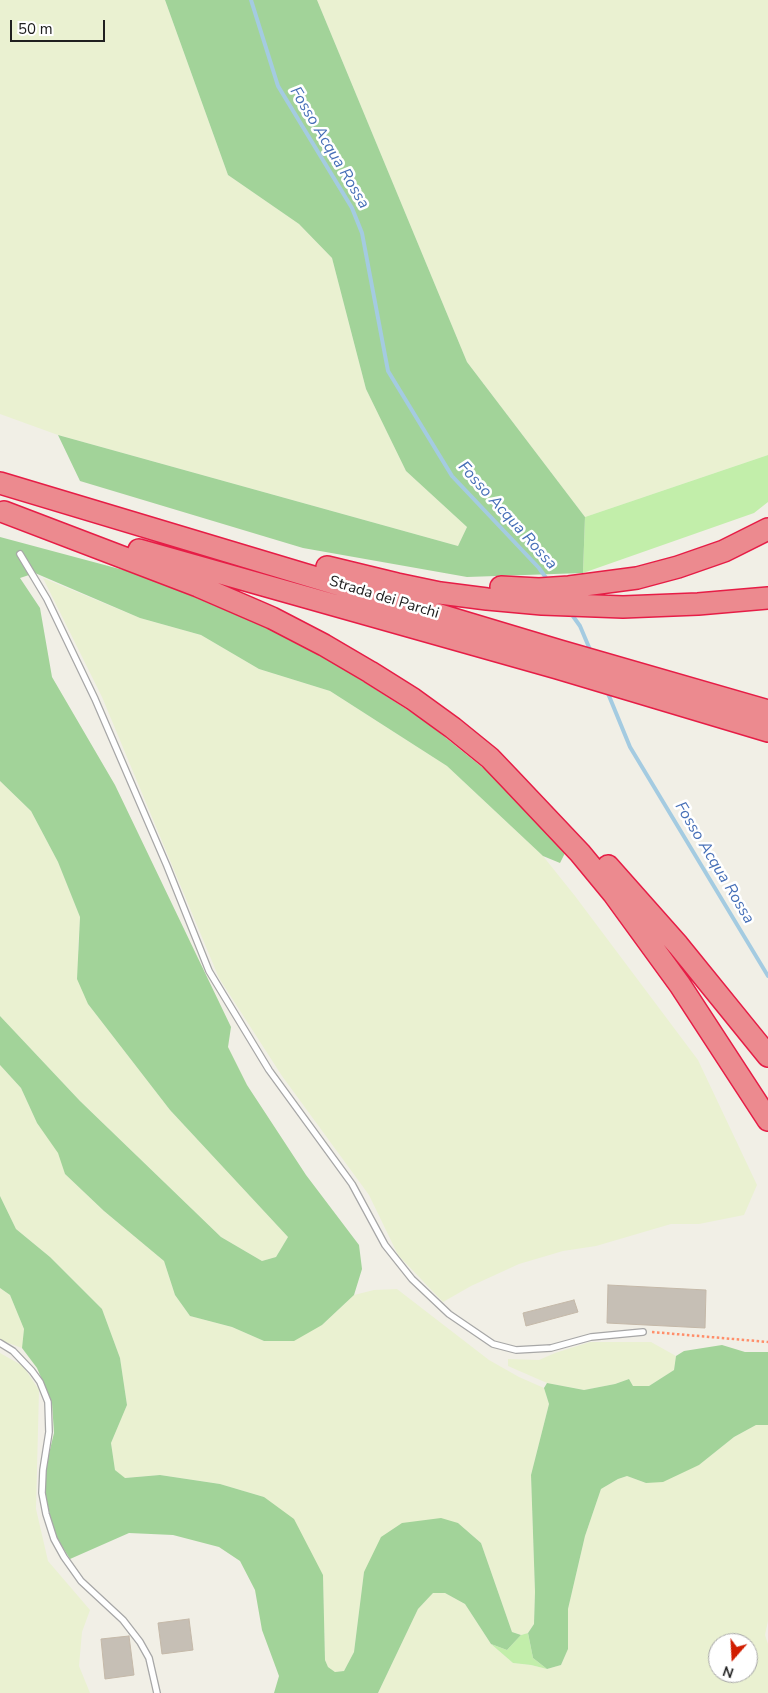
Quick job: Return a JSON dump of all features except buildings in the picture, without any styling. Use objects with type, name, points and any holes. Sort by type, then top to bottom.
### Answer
[{"type":"highway","name":"Strada dei Parchi","points":[[0,483],[659,689],[768,731]]},
{"type":"highway","points":[[55,499],[417,588],[486,599],[540,596],[623,607],[698,604],[768,598]]},
{"type":"highway","name":"Strada dei Parchi","points":[[2,511],[559,659]]},
{"type":"highway","points":[[2,511],[222,595],[299,632],[348,659],[413,699],[453,728],[538,796],[605,862],[678,945],[768,1056]]},
{"type":"highway","points":[[540,596],[569,587],[637,578],[678,567],[724,550],[768,529]]},
{"type":"highway","name":"Strada dei Parchi","points":[[659,689],[768,711]]},
{"type":"highway","points":[[490,758],[573,846],[614,893],[693,1005],[768,1120]]},
{"type":"lane","points":[[20,554],[47,599],[94,699],[167,866],[209,970],[269,1070],[352,1184],[385,1245],[412,1278],[449,1314],[493,1344],[516,1350],[551,1348],[591,1337],[643,1332]]},
{"type":"lane","points":[[0,1343],[13,1352],[32,1371],[40,1382],[48,1402],[49,1432],[43,1470],[42,1493],[54,1539],[64,1558],[81,1581],[123,1620],[140,1642],[149,1658],[157,1693]]},
{"type":"path","points":[[643,1332],[768,1342]]},
{"type":"green space","points":[[0,0],[165,0],[228,175],[299,224],[332,258],[366,389],[406,471],[467,527],[458,546],[58,435],[0,414]]},
{"type":"green space","points":[[165,0],[317,0],[467,362],[585,517],[583,573],[467,577],[303,548],[80,481],[58,435],[458,546],[467,527],[406,471],[366,389],[332,258],[299,224],[228,175]]},
{"type":"green space","points":[[317,0],[768,0],[768,455],[585,517],[467,362]]},
{"type":"green space","points":[[768,455],[768,502],[754,513],[583,573],[585,517]]},
{"type":"green space","points":[[0,537],[142,575],[263,626],[331,661],[425,721],[508,788],[567,849],[560,863],[543,856],[447,766],[330,691],[259,669],[201,635],[140,618],[35,573],[20,578],[40,608],[52,677],[115,785],[231,1027],[228,1047],[247,1085],[306,1175],[359,1245],[362,1269],[354,1295],[322,1325],[294,1341],[264,1341],[232,1327],[190,1316],[175,1295],[164,1261],[104,1211],[65,1174],[58,1153],[37,1123],[21,1088],[0,1065],[0,1016],[80,1101],[221,1237],[262,1261],[276,1257],[288,1237],[170,1110],[88,1004],[77,979],[80,917],[58,862],[31,811],[0,781]]},
{"type":"green space","points":[[43,578],[140,618],[201,635],[259,669],[330,691],[447,766],[543,856],[698,1060],[757,1185],[744,1215],[699,1224],[671,1224],[596,1246],[563,1251],[519,1264],[471,1286],[443,1302],[398,1255],[369,1195],[282,1076],[219,978],[102,697]]},
{"type":"green space","points":[[0,781],[31,811],[58,862],[80,917],[78,949],[88,1004],[170,1110],[288,1237],[276,1257],[262,1261],[221,1237],[80,1101],[0,1016]]},
{"type":"green space","points":[[0,1065],[21,1088],[37,1123],[59,1153],[65,1174],[104,1211],[164,1261],[175,1295],[190,1316],[232,1327],[264,1341],[322,1325],[354,1295],[374,1290],[397,1289],[489,1360],[519,1377],[544,1388],[549,1404],[531,1475],[535,1592],[534,1624],[528,1633],[521,1635],[512,1632],[481,1543],[458,1523],[364,1572],[354,1652],[344,1671],[335,1672],[328,1667],[325,1660],[323,1575],[264,1497],[220,1484],[160,1475],[124,1478],[115,1470],[111,1443],[127,1405],[120,1358],[102,1309],[50,1257],[16,1229],[0,1196]]},
{"type":"green space","points":[[0,1196],[16,1229],[50,1257],[102,1309],[120,1358],[127,1405],[111,1443],[115,1470],[125,1478],[160,1475],[220,1484],[264,1497],[294,1519],[323,1575],[325,1660],[328,1667],[335,1672],[344,1671],[354,1652],[364,1572],[381,1537],[402,1523],[441,1518],[458,1523],[481,1543],[512,1632],[521,1635],[507,1650],[491,1644],[465,1604],[445,1593],[433,1593],[418,1609],[378,1693],[274,1693],[279,1676],[262,1630],[255,1590],[240,1561],[219,1547],[173,1535],[129,1533],[70,1559],[54,1533],[46,1498],[45,1470],[54,1433],[52,1403],[37,1368],[22,1348],[24,1329],[10,1295],[0,1288]]},
{"type":"green space","points":[[0,1288],[10,1295],[24,1329],[22,1348],[0,1340]]},
{"type":"green space","points":[[590,1342],[651,1342],[676,1356],[674,1370],[649,1386],[633,1386],[629,1379],[615,1384],[584,1390],[547,1383],[508,1366],[508,1359],[539,1360]]},
{"type":"green space","points":[[722,1345],[745,1352],[768,1352],[768,1425],[756,1425],[734,1437],[699,1465],[663,1482],[646,1483],[627,1476],[601,1489],[585,1536],[568,1609],[568,1649],[561,1665],[547,1669],[533,1658],[528,1633],[534,1624],[535,1592],[531,1475],[549,1404],[544,1388],[547,1383],[584,1390],[615,1384],[629,1379],[633,1386],[649,1386],[674,1370],[676,1356],[684,1351]]},
{"type":"green space","points":[[0,1353],[23,1366],[39,1390],[36,1509],[48,1561],[90,1610],[82,1632],[79,1666],[90,1693],[0,1693]]},
{"type":"green space","points":[[756,1425],[768,1425],[768,1621],[765,1635],[768,1644],[768,1693],[378,1693],[418,1609],[433,1593],[445,1593],[465,1604],[491,1644],[513,1663],[547,1669],[561,1665],[568,1649],[568,1609],[585,1536],[601,1489],[627,1476],[646,1483],[699,1465],[734,1437]]},
{"type":"green space","points":[[528,1633],[533,1658],[547,1669],[513,1663],[491,1644],[507,1650],[521,1635]]},
{"type":"waterway","name":"Fosso Acqua Rossa","points":[[251,0],[278,86],[352,208],[362,233],[388,371],[452,476],[539,568],[549,582]]},
{"type":"waterway","name":"Fosso Acqua Rossa","points":[[570,612],[580,626],[591,652]]},
{"type":"waterway","name":"Fosso Acqua Rossa","points":[[607,691],[630,747],[768,976]]}]
